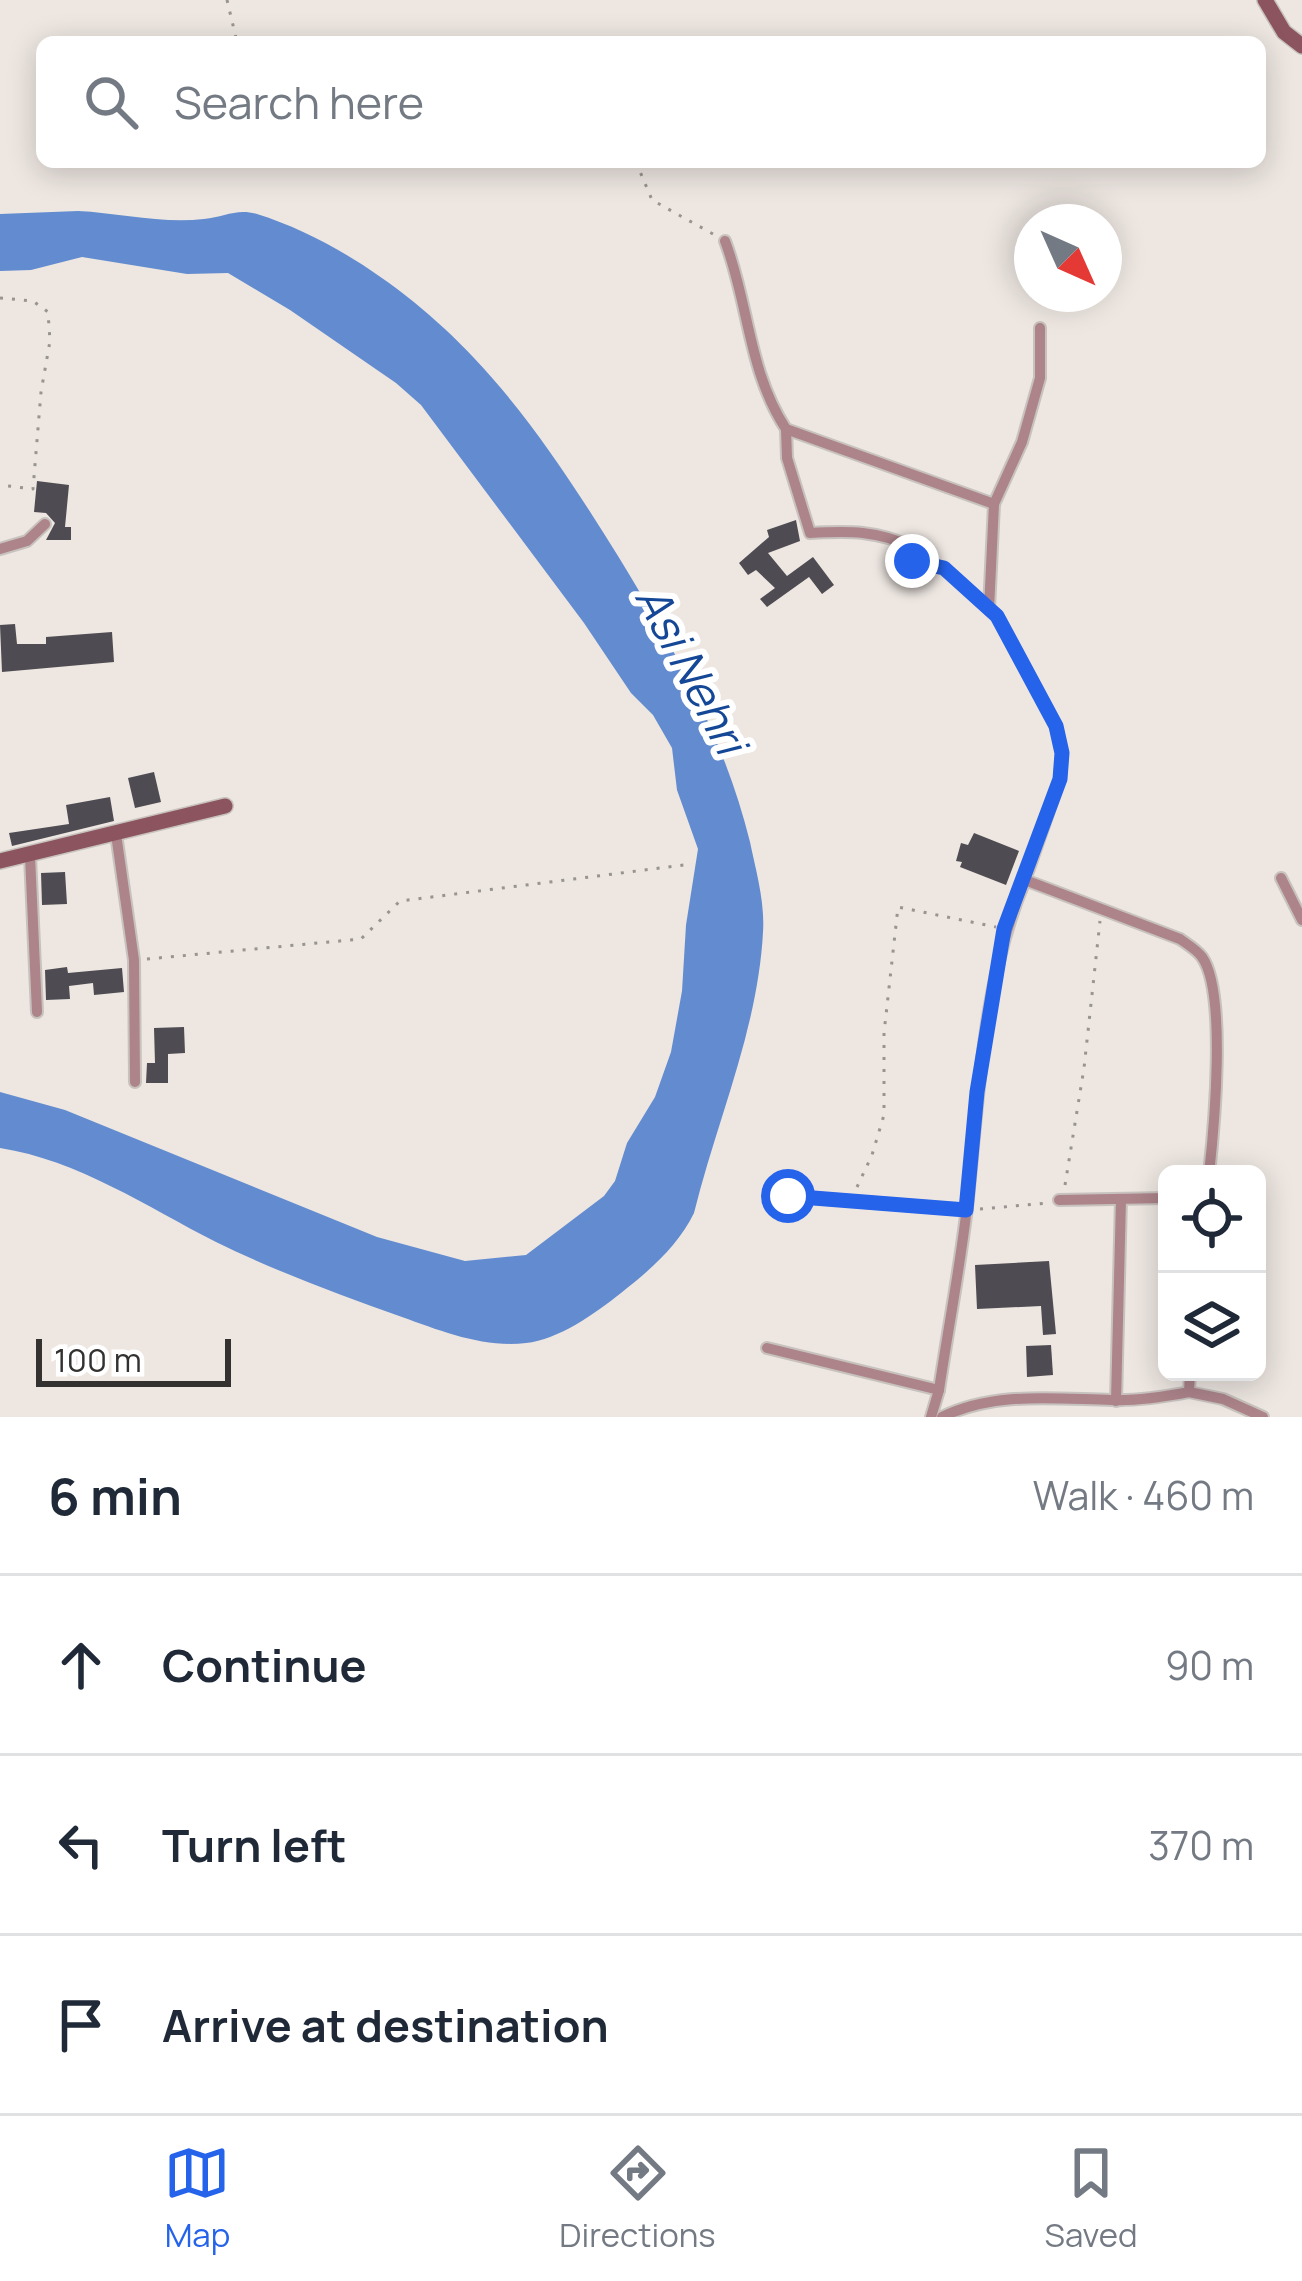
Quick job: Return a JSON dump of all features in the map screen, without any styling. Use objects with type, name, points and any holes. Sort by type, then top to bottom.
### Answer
[{"type":"street","points":[[1275,3],[1284,32],[1302,46]]},
{"type":"street","points":[[725,241],[737,272],[750,350],[770,404],[786,429],[787,458],[810,533],[886,534],[914,548],[912,561],[944,568],[997,616],[1056,726],[1062,753],[1060,779],[1004,929],[977,1092],[966,1210],[931,1417]]},
{"type":"street","points":[[989,609],[994,503],[1022,442],[1040,378],[1040,328]]},
{"type":"street","points":[[786,429],[994,503]]},
{"type":"street","points":[[0,549],[27,541],[45,524]]},
{"type":"street","points":[[0,861],[226,806]]},
{"type":"street","points":[[116,834],[134,960],[135,1082]]},
{"type":"street","points":[[30,856],[37,1012]]},
{"type":"street","points":[[1281,878],[1302,920]]},
{"type":"street","points":[[1025,880],[1180,939],[1201,954],[1210,974],[1216,1094],[1210,1165]]},
{"type":"street","points":[[788,1196],[966,1210]]},
{"type":"street","points":[[1059,1200],[1158,1198]]},
{"type":"street","points":[[1116,1401],[1121,1199]]},
{"type":"street","points":[[767,1348],[939,1390]]},
{"type":"street","points":[[1189,1392],[1190,1381]]},
{"type":"street","points":[[942,1417],[1019,1397],[1116,1401],[1189,1392],[1223,1399],[1263,1417]]},
{"type":"path","points":[[226,0],[235,36]]},
{"type":"path","points":[[639,168],[652,200],[725,241]]},
{"type":"path","points":[[0,298],[33,301],[48,312],[50,341],[33,489],[0,485]]},
{"type":"path","points":[[134,960],[361,939],[400,901],[684,865]]},
{"type":"path","points":[[850,1199],[872,1155],[884,1115],[884,1034],[898,907],[1004,929]]},
{"type":"path","points":[[966,1210],[1059,1200],[1067,1179],[1084,1068],[1102,909]]},
{"type":"water","points":[[78,211],[172,220],[257,214],[346,254],[427,313],[495,381],[568,479],[659,625],[712,730],[739,803],[763,909],[760,968],[745,1039],[694,1213],[680,1236],[632,1284],[551,1337],[494,1343],[432,1328],[261,1263],[84,1174],[0,1148],[0,1092],[65,1110],[377,1237],[465,1261],[526,1255],[604,1196],[615,1181],[627,1143],[655,1097],[671,1052],[682,991],[698,849],[677,790],[672,748],[653,715],[631,693],[421,405],[290,310],[228,273],[187,274],[82,257],[31,270],[0,271],[0,214]]},
{"type":"building","points":[[37,481],[69,485],[65,527],[71,527],[71,540],[46,540],[55,523],[46,513],[34,512]]},
{"type":"building","points":[[796,520],[800,541],[768,553],[787,576],[813,557],[834,585],[822,594],[809,577],[767,607],[760,599],[775,588],[756,570],[748,575],[739,563],[769,537],[767,530]]},
{"type":"building","points":[[15,624],[17,644],[46,644],[46,637],[112,632],[114,662],[2,672],[0,625]]},
{"type":"building","points":[[154,772],[161,802],[135,808],[128,778]]},
{"type":"building","points":[[110,797],[114,821],[12,846],[9,833],[69,824],[66,805]]},
{"type":"building","points":[[974,833],[1019,851],[1006,885],[960,867],[962,862],[956,861],[961,843],[968,845]]},
{"type":"building","points":[[65,872],[67,904],[42,905],[41,873]]},
{"type":"building","points":[[67,967],[68,973],[122,968],[124,992],[94,995],[93,983],[69,986],[70,999],[46,1000],[45,970]]},
{"type":"building","points":[[184,1027],[185,1053],[168,1054],[168,1083],[146,1083],[147,1063],[155,1063],[154,1028]]},
{"type":"building","points":[[1049,1261],[1056,1334],[1043,1335],[1041,1306],[977,1309],[975,1265]]},
{"type":"building","points":[[1051,1345],[1053,1375],[1027,1377],[1026,1346]]},
{"type":"route","points":[[788,1196],[966,1210],[977,1092],[1004,929],[1060,779],[1062,753],[1056,726],[997,616],[944,568],[912,561]]},
{"type":"water label","name":"Asi Nehri","points":[[692,669]]}]
